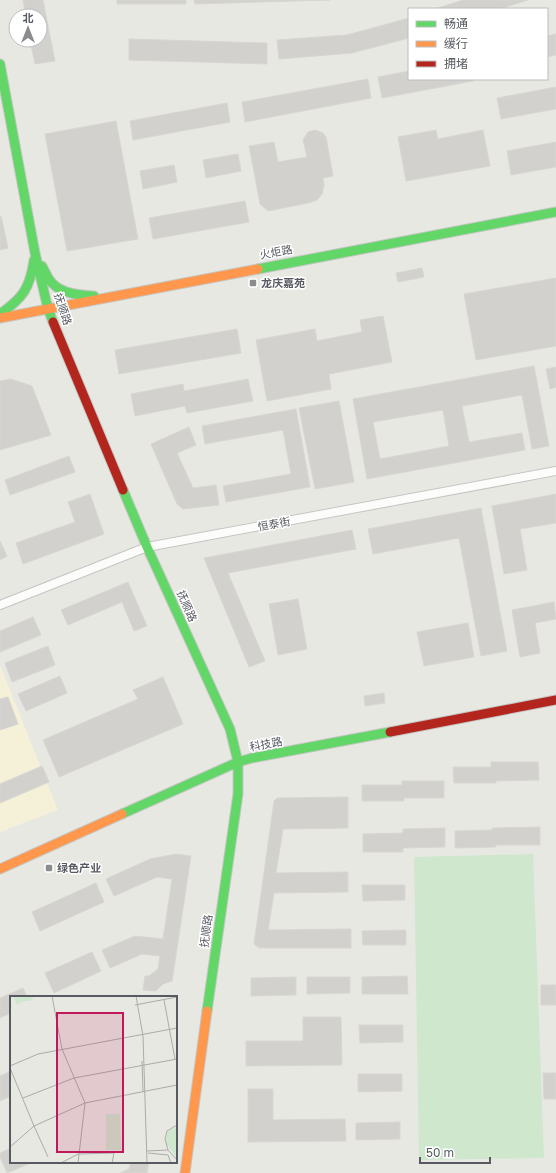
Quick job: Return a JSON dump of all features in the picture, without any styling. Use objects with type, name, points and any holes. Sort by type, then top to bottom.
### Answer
[{"type":"main road","name":"抚顺路","points":[[0,64],[35,253],[48,309],[147,547],[230,730],[238,762],[238,794],[185,1173]]},
{"type":"main road","name":"火炬路","points":[[0,318],[556,212]]},
{"type":"main road","points":[[35,253],[51,282],[61,289],[81,296],[109,297]]},
{"type":"main road","points":[[0,314],[17,303],[26,292],[32,279],[35,253]]},
{"type":"main road","name":"科技路","points":[[0,869],[238,762],[252,758],[556,700]]},
{"type":"street","name":"恒泰街","points":[[0,605],[147,547],[556,471]]},
{"type":"shaded area","points":[[0,665],[58,810],[0,832]]},
{"type":"green space","points":[[533,854],[544,1158],[419,1160],[414,857]]},
{"type":"building","points":[[23,0],[43,0],[45,8],[24,8]]},
{"type":"building","points":[[117,0],[186,0],[186,4],[117,4]]},
{"type":"building","points":[[194,0],[330,0],[195,4]]},
{"type":"building","points":[[463,0],[528,0],[503,8],[438,8]]},
{"type":"building","points":[[408,18],[408,38],[352,53],[279,59],[277,40],[347,35]]},
{"type":"building","points":[[48,25],[55,61],[35,64],[32,48],[48,48]]},
{"type":"building","points":[[556,34],[556,55],[548,57],[548,36]]},
{"type":"building","points":[[129,39],[267,43],[267,64],[129,60]]},
{"type":"building","points":[[408,71],[408,80],[473,81],[382,98],[378,77]]},
{"type":"building","points":[[368,79],[371,98],[245,122],[242,102]]},
{"type":"building","points":[[556,87],[556,109],[501,119],[497,98]]},
{"type":"building","points":[[227,103],[230,122],[133,140],[130,121]]},
{"type":"building","points":[[116,121],[138,239],[67,251],[45,134]]},
{"type":"building","points":[[315,130],[323,133],[326,137],[333,176],[323,178],[324,186],[322,194],[317,200],[268,211],[260,204],[249,146],[274,142],[278,162],[307,157],[303,140],[308,132]]},
{"type":"building","points":[[436,130],[438,139],[483,130],[490,166],[406,181],[398,137]]},
{"type":"building","points":[[556,142],[556,167],[511,175],[507,151]]},
{"type":"building","points":[[238,154],[241,171],[206,178],[203,160]]},
{"type":"building","points":[[174,165],[177,182],[143,189],[140,171]]},
{"type":"building","points":[[245,201],[249,222],[153,239],[149,218]]},
{"type":"building","points":[[0,216],[8,248],[0,250]]},
{"type":"building","points":[[422,268],[424,277],[398,282],[396,273]]},
{"type":"building","points":[[556,278],[556,346],[476,360],[464,294]]},
{"type":"building","points":[[383,316],[392,362],[329,374],[331,389],[267,401],[256,340],[315,329],[317,341],[362,332],[360,320]]},
{"type":"building","points":[[237,329],[241,353],[119,374],[115,350]]},
{"type":"building","points":[[534,366],[549,446],[532,449],[522,395],[462,406],[469,442],[522,433],[525,450],[367,479],[353,399]],"holes":[[[443,410],[449,446],[380,459],[373,422]]]},
{"type":"building","points":[[556,367],[556,387],[550,389],[546,369]]},
{"type":"building","points":[[11,379],[32,386],[51,435],[0,450],[0,381]]},
{"type":"building","points":[[248,379],[253,401],[187,413],[185,406],[135,416],[131,394],[183,384],[184,391]]},
{"type":"building","points":[[339,401],[354,482],[315,489],[299,408]]},
{"type":"building","points":[[296,409],[310,487],[226,502],[223,486],[291,474],[283,430],[205,444],[202,426]]},
{"type":"building","points":[[189,427],[196,445],[177,453],[193,488],[216,485],[219,505],[183,509],[177,504],[151,444]]},
{"type":"building","points":[[69,456],[75,472],[10,495],[5,480]]},
{"type":"building","points":[[90,494],[104,534],[23,564],[16,543],[75,522],[68,502]]},
{"type":"building","points":[[556,494],[556,523],[520,529],[527,570],[504,574],[492,506]]},
{"type":"building","points":[[481,508],[507,651],[481,656],[459,538],[373,554],[368,529]]},
{"type":"building","points":[[352,530],[356,549],[228,573],[265,661],[249,667],[204,558]]},
{"type":"building","points":[[0,541],[7,556],[0,560]]},
{"type":"building","points":[[128,582],[147,626],[134,631],[122,602],[68,625],[61,610]]},
{"type":"building","points":[[298,599],[307,649],[278,655],[269,604]]},
{"type":"building","points":[[554,602],[556,619],[535,623],[540,653],[520,657],[512,610]]},
{"type":"building","points":[[33,617],[41,635],[0,652],[0,631]]},
{"type":"building","points":[[468,623],[474,657],[424,666],[417,632]]},
{"type":"building","points":[[48,646],[55,665],[12,682],[5,663]]},
{"type":"building","points":[[60,676],[67,693],[26,711],[18,694]]},
{"type":"building","points":[[163,677],[183,724],[59,777],[43,740],[138,699],[133,690]]},
{"type":"building","points":[[384,693],[385,703],[365,706],[364,696]]},
{"type":"building","points":[[8,697],[18,724],[0,730],[0,699]]},
{"type":"building","points":[[491,762],[538,762],[539,780],[496,781],[496,783],[454,783],[453,767],[491,767]]},
{"type":"building","points":[[42,766],[49,782],[0,803],[0,784]]},
{"type":"building","points":[[402,781],[444,781],[444,798],[404,798],[404,801],[362,801],[362,785],[402,785]]},
{"type":"building","points":[[348,797],[348,828],[283,829],[276,873],[348,872],[348,892],[274,893],[268,930],[351,929],[351,948],[259,948],[254,944],[274,801],[277,798]]},
{"type":"building","points":[[540,827],[540,845],[496,845],[496,847],[455,848],[455,831],[492,830],[492,828]]},
{"type":"building","points":[[445,828],[445,847],[403,848],[403,852],[363,852],[363,834],[403,833],[403,829]]},
{"type":"building","points":[[176,854],[191,856],[172,981],[163,984],[156,991],[143,990],[145,976],[149,976],[158,969],[160,956],[142,954],[110,968],[102,950],[135,936],[163,939],[172,879],[157,877],[114,896],[106,879],[150,859]]},
{"type":"building","points":[[96,883],[104,902],[40,931],[32,912]]},
{"type":"building","points":[[362,885],[405,885],[405,900],[363,901]]},
{"type":"building","points":[[406,930],[406,945],[363,945],[362,931]]},
{"type":"building","points":[[92,952],[101,971],[54,993],[45,973]]},
{"type":"building","points":[[407,976],[408,994],[362,994],[362,977]]},
{"type":"building","points":[[296,977],[296,995],[251,996],[251,978]]},
{"type":"building","points":[[307,977],[350,977],[350,993],[307,994]]},
{"type":"building","points":[[541,985],[556,985],[556,1005],[541,1005]]},
{"type":"building","points":[[23,988],[27,996],[10,996],[10,1013],[0,1018],[0,998]]},
{"type":"building","points":[[303,1017],[341,1017],[342,1065],[246,1066],[246,1041],[303,1041]]},
{"type":"building","points":[[359,1025],[403,1025],[403,1042],[360,1043]]},
{"type":"building","points":[[9,1072],[10,1074],[10,1096],[0,1101],[0,1076]]},
{"type":"building","points":[[543,1073],[556,1073],[556,1099],[544,1099]]},
{"type":"building","points":[[358,1074],[402,1074],[402,1091],[358,1092]]},
{"type":"building","points":[[248,1089],[273,1089],[273,1120],[345,1119],[346,1141],[248,1142]]},
{"type":"building","points":[[400,1122],[400,1139],[356,1140],[356,1123]]},
{"type":"building","points":[[10,1148],[10,1163],[31,1163],[7,1173],[0,1157],[0,1153]]},
{"type":"building","points":[[131,1163],[149,1163],[147,1173],[120,1173],[129,1169]]},
{"type":"traffic: fast","points":[[0,64],[35,253],[48,309],[53,322]]},
{"type":"traffic: fast","points":[[258,269],[556,212]]},
{"type":"traffic: fast","points":[[0,314],[14,303],[24,292],[28,285],[34,260]]},
{"type":"traffic: fast","points":[[42,266],[50,281],[61,290],[94,296]]},
{"type":"traffic: fast","points":[[123,490],[147,547],[230,729],[238,762],[238,794],[207,1011]]},
{"type":"traffic: fast","points":[[122,814],[238,762],[252,758],[390,732]]},
{"type":"traffic: slow","points":[[0,318],[258,269]]},
{"type":"traffic: slow","points":[[0,869],[122,814]]},
{"type":"traffic: slow","points":[[185,1173],[207,1011]]},
{"type":"traffic: jam","points":[[53,322],[123,490]]},
{"type":"traffic: jam","points":[[390,732],[556,700]]},
{"type":"place","name":"龙庆嘉苑","points":[[253,283]]},
{"type":"place","name":"绿色产业","points":[[49,868]]}]
